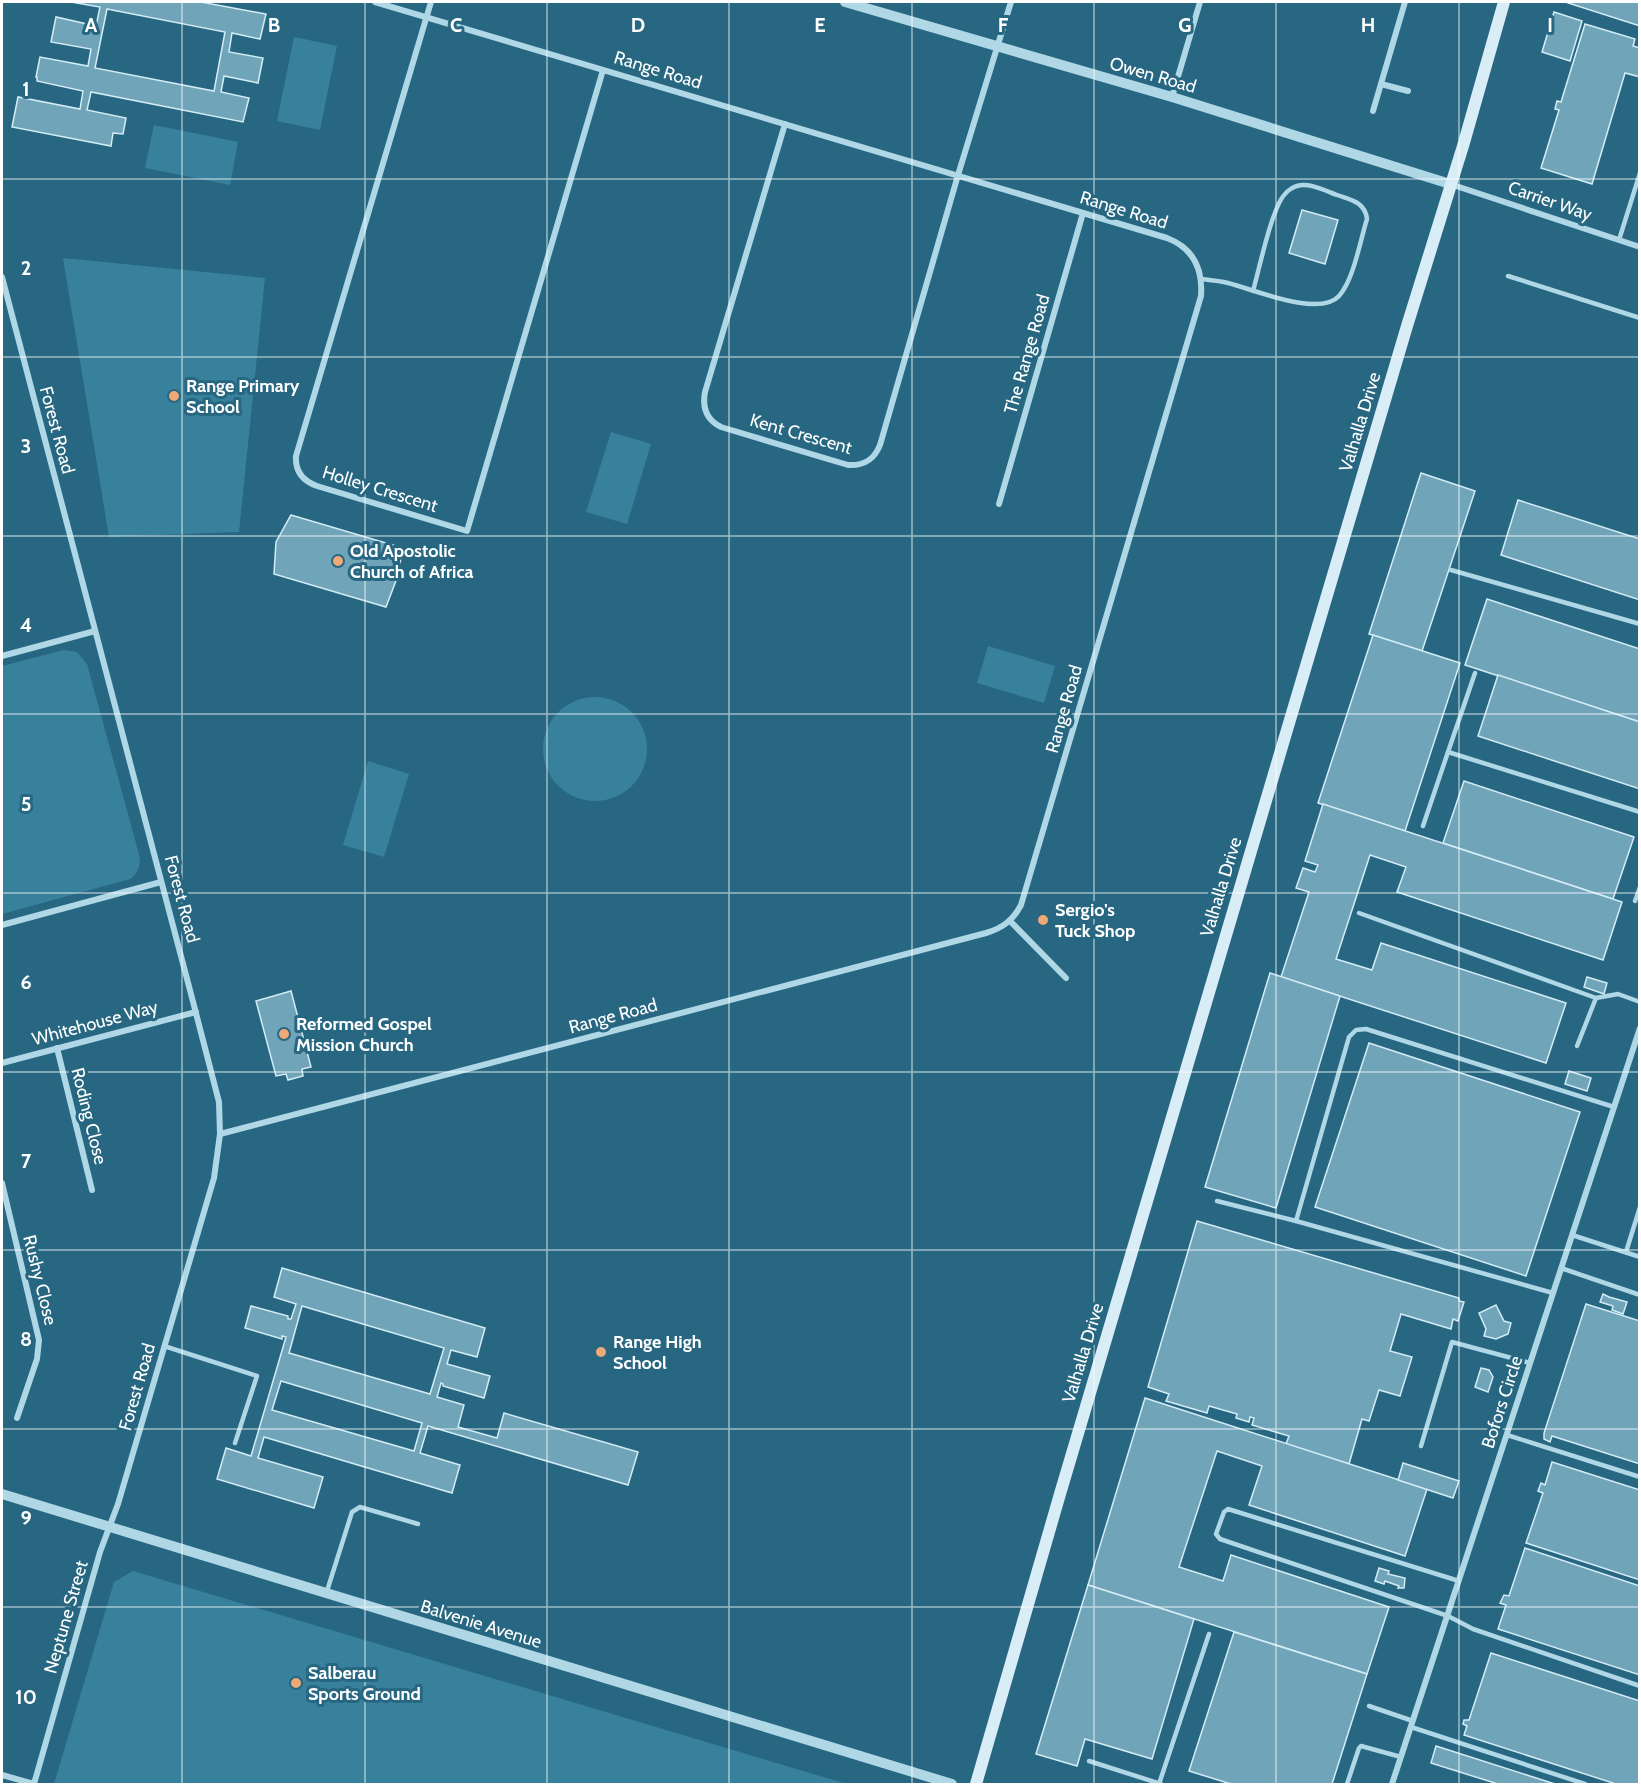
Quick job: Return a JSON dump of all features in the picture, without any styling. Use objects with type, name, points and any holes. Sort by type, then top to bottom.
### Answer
[{"type":"main road","name":"Valhalla Drive","points":[[976,1785],[1063,1483],[1504,2]]},
{"type":"street","name":"Range Road","points":[[220,1134],[986,933],[999,929],[1010,921],[1021,905],[1201,296],[1201,279],[1194,258],[1185,247],[1176,242],[375,2]]},
{"type":"street","name":"Holley Crescent","points":[[431,2],[296,456],[302,478],[316,486],[467,531],[603,70]]},
{"type":"street","name":"Owen Road","points":[[845,2],[1172,97],[1450,184]]},
{"type":"street","name":"Kent Crescent","points":[[785,124],[703,400],[708,416],[721,427],[848,465],[856,465],[872,459],[880,445],[1011,2]]},
{"type":"street","points":[[1172,97],[1200,2]]},
{"type":"street","points":[[1373,111],[1405,2]]},
{"type":"street","points":[[1381,84],[1408,92]]},
{"type":"street","name":"Carrier Way","points":[[1450,184],[1640,247]]},
{"type":"street","name":"The Range Road","points":[[999,504],[1083,213]]},
{"type":"street","name":"Forest Road","points":[[2,278],[219,1102],[218,1158],[208,1203],[109,1528]]},
{"type":"street","points":[[2,656],[95,631]]},
{"type":"street","points":[[2,925],[162,882]]},
{"type":"street","points":[[1010,921],[1066,978]]},
{"type":"street","name":"Whitehouse Way","points":[[2,1063],[196,1012]]},
{"type":"street","name":"Bofors Circle","points":[[1392,1785],[1640,1028]]},
{"type":"street","name":"Roding Close","points":[[57,1048],[92,1190]]},
{"type":"street","name":"Rushy Close","points":[[2,1183],[39,1340],[37,1359],[17,1418]]},
{"type":"street","name":"Balvenie Avenue","points":[[2,1494],[952,1785]]},
{"type":"street","name":"Neptune Street","points":[[34,1785],[109,1528]]},
{"type":"street","points":[[2,1775],[34,1785]]},
{"type":"lane","points":[[1619,240],[1640,173]]},
{"type":"lane","points":[[1201,279],[1228,283],[1253,291],[1297,302],[1326,304],[1337,298],[1348,282],[1366,219],[1366,211],[1362,205],[1298,185],[1284,194],[1276,211],[1253,291]]},
{"type":"lane","points":[[1508,276],[1640,318]]},
{"type":"lane","points":[[1451,570],[1640,624]]},
{"type":"lane","points":[[1423,826],[1475,673]]},
{"type":"lane","points":[[1448,752],[1640,812]]},
{"type":"lane","points":[[1635,901],[1640,887]]},
{"type":"lane","points":[[1359,913],[1596,998],[1618,994],[1640,1002]]},
{"type":"lane","points":[[1577,1046],[1596,998]]},
{"type":"lane","points":[[1296,1221],[1349,1037],[1356,1030],[1366,1029],[1614,1107]]},
{"type":"lane","points":[[1217,1201],[1553,1293]]},
{"type":"lane","points":[[1626,1252],[1640,1207]]},
{"type":"lane","points":[[1572,1235],[1640,1257]]},
{"type":"lane","points":[[1561,1268],[1640,1296]]},
{"type":"lane","points":[[1421,1446],[1452,1342],[1530,1363]]},
{"type":"lane","points":[[164,1346],[257,1376],[235,1443]]},
{"type":"lane","points":[[1507,1435],[1640,1477]]},
{"type":"lane","points":[[327,1594],[352,1512],[360,1507],[418,1524]]},
{"type":"lane","points":[[1459,1581],[1228,1509],[1224,1512],[1216,1534],[1220,1539],[1448,1616],[1473,1629],[1640,1686]]},
{"type":"lane","points":[[1089,1761],[1160,1784],[1209,1634]]},
{"type":"lane","points":[[1369,1706],[1412,1724],[1585,1785]]},
{"type":"lane","points":[[1347,1785],[1361,1746],[1401,1757]]},
{"type":"shaded area","points":[[294,37],[337,46],[320,130],[277,121]]},
{"type":"shaded area","points":[[154,125],[238,142],[230,185],[145,168]]},
{"type":"shaded area","points":[[63,258],[265,278],[239,532],[109,537]]},
{"type":"shaded area","points":[[611,432],[651,444],[627,524],[586,512]]},
{"type":"shaded area","points":[[988,646],[1055,666],[1044,703],[977,683]]},
{"type":"shaded area","points":[[64,650],[77,652],[87,664],[140,858],[139,867],[130,879],[2,914],[2,666]]},
{"type":"shaded area","points":[[595,697],[615,701],[632,712],[643,729],[647,749],[643,769],[632,786],[615,797],[595,801],[575,797],[558,786],[547,769],[543,749],[547,729],[558,712],[575,701]]},
{"type":"shaded area","points":[[368,761],[409,774],[384,857],[343,845]]},
{"type":"shaded area","name":"Salberau Sports Ground","points":[[133,1571],[847,1784],[54,1784],[114,1582]]},
{"type":"building","points":[[71,2],[201,2],[266,14],[260,39],[232,33],[229,52],[263,58],[258,83],[224,76],[221,92],[249,98],[243,122],[91,92],[87,110],[126,118],[123,134],[113,133],[111,146],[12,127],[18,97],[80,109],[83,91],[37,81],[36,77],[40,57],[88,66],[91,49],[51,42],[56,17],[96,26],[100,7]],"holes":[[[107,9],[225,32],[214,91],[95,68]]]},
{"type":"building","points":[[1640,2],[1640,26],[1568,3]]},
{"type":"building","points":[[1554,12],[1582,21],[1570,61],[1542,52]]},
{"type":"building","points":[[1585,24],[1635,39],[1633,46],[1640,48],[1640,77],[1625,73],[1592,184],[1541,168],[1559,110],[1555,109],[1557,101],[1561,102]]},
{"type":"building","points":[[1302,210],[1338,220],[1325,264],[1289,253]]},
{"type":"building","points":[[1421,473],[1475,491],[1422,651],[1369,634]]},
{"type":"building","points":[[1518,500],[1640,539],[1640,600],[1501,555]]},
{"type":"building","name":"Old Apostolic Church of Africa","points":[[291,515],[403,548],[397,578],[386,607],[274,574],[276,542]]},
{"type":"building","points":[[1487,599],[1640,649],[1640,722],[1465,665]]},
{"type":"building","points":[[1373,635],[1460,663],[1405,831],[1318,803]]},
{"type":"building","points":[[1498,675],[1640,722],[1640,789],[1478,736]]},
{"type":"building","points":[[1464,781],[1634,837],[1613,899],[1443,843]]},
{"type":"building","points":[[1323,804],[1622,902],[1603,960],[1397,892],[1406,867],[1370,855],[1336,959],[1372,970],[1381,943],[1566,1003],[1546,1063],[1281,977],[1309,892],[1296,888],[1303,868],[1315,872],[1318,865],[1305,861]]},
{"type":"building","points":[[1270,973],[1340,996],[1276,1208],[1205,1187]]},
{"type":"building","points":[[1587,977],[1607,983],[1604,994],[1584,987]]},
{"type":"building","name":"Reformed Gospel Mission Church","points":[[291,991],[311,1067],[302,1069],[303,1076],[288,1080],[286,1074],[276,1076],[256,1001]]},
{"type":"building","points":[[1369,1043],[1580,1112],[1526,1276],[1315,1207]]},
{"type":"building","points":[[1569,1071],[1591,1078],[1587,1091],[1565,1084]]},
{"type":"building","points":[[1197,1221],[1459,1298],[1459,1301],[1464,1302],[1458,1321],[1453,1319],[1451,1329],[1401,1314],[1390,1351],[1412,1357],[1400,1396],[1379,1390],[1369,1421],[1362,1419],[1349,1464],[1286,1444],[1289,1436],[1252,1425],[1254,1418],[1250,1417],[1249,1422],[1236,1418],[1237,1414],[1209,1406],[1207,1413],[1166,1401],[1169,1394],[1148,1387]]},
{"type":"building","points":[[282,1268],[485,1328],[477,1357],[451,1350],[447,1364],[490,1376],[484,1398],[443,1386],[441,1383],[437,1397],[464,1405],[458,1427],[497,1438],[504,1413],[638,1452],[628,1485],[428,1426],[420,1453],[460,1465],[452,1493],[264,1437],[258,1458],[323,1477],[314,1508],[217,1479],[226,1448],[251,1456],[286,1337],[282,1336],[282,1339],[245,1328],[251,1306],[288,1316],[288,1319],[291,1319],[296,1304],[274,1297]],"holes":[[[302,1306],[444,1348],[430,1394],[289,1353]],[[281,1381],[422,1423],[414,1451],[272,1410]]]},
{"type":"building","points":[[1603,1294],[1627,1302],[1623,1314],[1612,1310],[1613,1306],[1600,1302]]},
{"type":"building","points":[[1586,1304],[1640,1321],[1640,1464],[1552,1436],[1550,1442],[1544,1439]]},
{"type":"building","points":[[1496,1305],[1504,1321],[1511,1323],[1508,1334],[1496,1339],[1484,1336],[1486,1329],[1479,1313]]},
{"type":"building","points":[[1481,1368],[1489,1370],[1493,1377],[1488,1392],[1475,1387]]},
{"type":"building","points":[[1145,1398],[1427,1489],[1405,1556],[1249,1505],[1262,1466],[1217,1451],[1179,1567],[1223,1581],[1231,1555],[1389,1607],[1367,1674],[1088,1585]]},
{"type":"building","points":[[1552,1462],[1640,1490],[1640,1580],[1526,1543],[1543,1493],[1538,1491],[1541,1483],[1545,1485]]},
{"type":"building","points":[[1403,1463],[1459,1481],[1453,1498],[1398,1480]]},
{"type":"building","points":[[1525,1548],[1640,1586],[1640,1675],[1498,1629],[1506,1605],[1500,1603],[1504,1595],[1509,1596]]},
{"type":"building","points":[[1379,1568],[1389,1571],[1388,1574],[1405,1578],[1404,1588],[1398,1588],[1399,1586],[1385,1581],[1384,1584],[1375,1581]]},
{"type":"building","points":[[1088,1585],[1194,1619],[1152,1759],[1085,1739],[1077,1766],[1036,1754]]},
{"type":"building","points":[[1234,1632],[1367,1674],[1332,1784],[1231,1784],[1189,1771]]},
{"type":"building","points":[[1491,1653],[1640,1701],[1640,1784],[1616,1784],[1464,1735],[1467,1726],[1463,1724],[1464,1720],[1469,1720]]},
{"type":"building","points":[[1436,1746],[1555,1784],[1498,1784],[1431,1763]]},
{"type":"place","name":"Range Primary School","points":[[174,396]]},
{"type":"place","name":"Old Apostolic Church of Africa","points":[[338,561]]},
{"type":"place","name":"Sergio's Tuck Shop","points":[[1043,920]]},
{"type":"place","name":"Reformed Gospel Mission Church","points":[[284,1034]]},
{"type":"place","name":"Range High School","points":[[601,1352]]},
{"type":"place","name":"Salberau Sports Ground","points":[[296,1683]]}]
